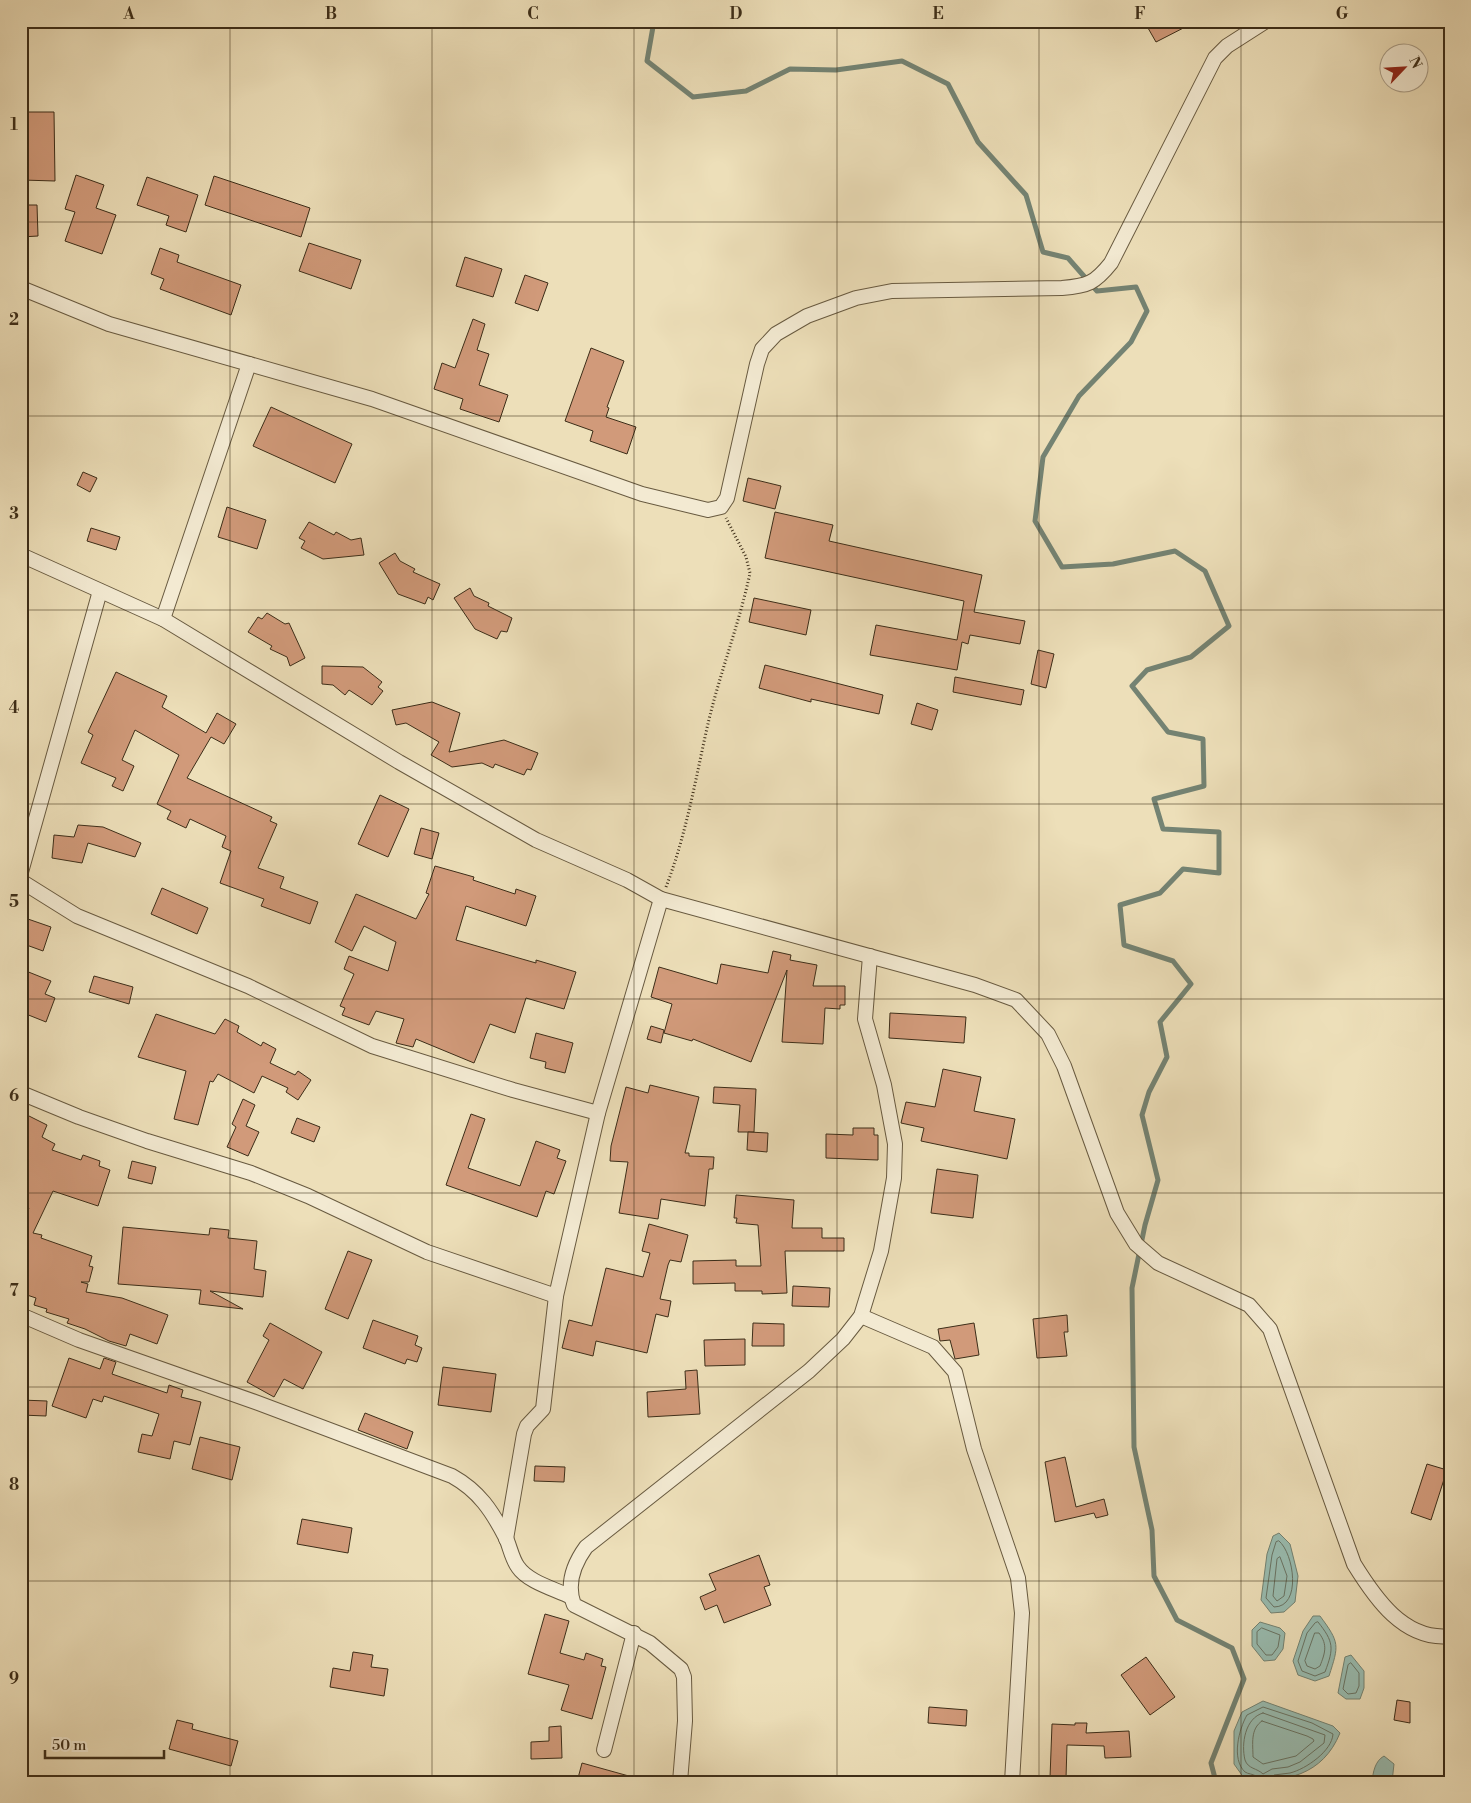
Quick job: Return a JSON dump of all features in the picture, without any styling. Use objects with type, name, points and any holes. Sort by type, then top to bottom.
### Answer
[{"type":"street","points":[[21,288],[109,324],[372,399],[642,494],[702,509],[721,507],[727,498],[757,364],[762,349],[776,334],[807,316],[856,298],[892,290],[1082,287],[1098,279],[1111,263],[1215,58],[1227,46],[1266,21]]},
{"type":"street","points":[[163,619],[249,364]]},
{"type":"street","points":[[21,556],[163,619],[399,762],[536,840],[627,880],[661,899],[975,985],[1016,1000],[1048,1034],[1064,1066],[1117,1214],[1136,1244],[1158,1263],[1249,1305],[1270,1329],[1354,1564],[1371,1592],[1396,1618],[1423,1635],[1447,1636]]},
{"type":"street","points":[[21,872],[100,591]]},
{"type":"street","points":[[21,881],[77,916],[248,986],[372,1046],[513,1090],[598,1113]]},
{"type":"street","points":[[506,1539],[524,1434],[527,1426],[543,1409],[556,1296],[598,1113],[661,899]]},
{"type":"street","points":[[680,1782],[685,1721],[684,1677],[681,1669],[663,1651],[634,1633],[584,1612],[574,1605],[569,1579],[586,1547],[809,1371],[843,1339],[861,1316],[881,1251],[894,1178],[895,1144],[884,1085],[865,1018],[870,956]]},
{"type":"street","points":[[21,1093],[113,1129],[252,1173],[308,1196],[427,1252],[556,1296]]},
{"type":"street","points":[[21,1315],[79,1340],[258,1403],[452,1476],[471,1486],[487,1505],[506,1539],[517,1566],[525,1574],[571,1596]]},
{"type":"street","points":[[861,1316],[933,1347],[955,1372],[974,1449],[1018,1578],[1022,1613],[1012,1782]]},
{"type":"street","points":[[604,1750],[634,1633]]},
{"type":"path","points":[[661,899],[678,857],[696,786],[707,727],[750,573],[746,557],[721,507]]},
{"type":"path","points":[[1447,1636],[1450,1699]]},
{"type":"water","points":[[1279,1533],[1290,1544],[1298,1576],[1295,1602],[1284,1612],[1271,1613],[1261,1600],[1267,1554],[1273,1536]]},
{"type":"water","points":[[1313,1616],[1320,1616],[1331,1632],[1336,1644],[1335,1657],[1329,1676],[1315,1681],[1298,1675],[1293,1661],[1303,1631]]},
{"type":"water","points":[[1260,1622],[1280,1628],[1285,1633],[1283,1649],[1275,1660],[1264,1661],[1252,1646],[1252,1630]]},
{"type":"water","points":[[1351,1655],[1364,1671],[1364,1688],[1360,1699],[1346,1699],[1338,1693],[1345,1657]]},
{"type":"water","points":[[1263,1701],[1333,1726],[1340,1733],[1324,1759],[1301,1774],[1274,1779],[1244,1778],[1234,1764],[1234,1731],[1242,1712]]},
{"type":"water","points":[[1384,1756],[1394,1764],[1392,1782],[1372,1782],[1377,1764]]},
{"type":"building","points":[[1161,21],[1197,21],[1156,42],[1148,28]]},
{"type":"building","points":[[22,112],[54,112],[55,181],[22,180]]},
{"type":"building","points":[[76,175],[104,185],[96,208],[116,215],[102,254],[65,241],[75,212],[65,209]]},
{"type":"building","points":[[214,176],[310,208],[301,237],[205,205]]},
{"type":"building","points":[[147,177],[198,195],[186,232],[166,225],[169,216],[137,205]]},
{"type":"building","points":[[21,205],[37,205],[38,236],[21,237]]},
{"type":"building","points":[[309,243],[361,260],[351,289],[299,271]]},
{"type":"building","points":[[160,248],[179,255],[177,262],[241,285],[231,315],[160,289],[164,279],[151,274]]},
{"type":"building","points":[[465,257],[502,269],[493,297],[456,286]]},
{"type":"building","points":[[525,275],[548,283],[538,311],[515,303]]},
{"type":"building","points":[[473,319],[485,324],[477,350],[489,354],[479,385],[508,395],[499,422],[460,409],[463,399],[434,389],[442,363],[455,368]]},
{"type":"building","points":[[591,348],[624,361],[607,407],[609,408],[606,417],[636,427],[627,454],[590,441],[593,431],[565,421]]},
{"type":"building","points":[[271,407],[352,444],[335,483],[253,446]]},
{"type":"building","points":[[83,472],[97,478],[90,492],[77,485]]},
{"type":"building","points":[[748,478],[781,486],[775,509],[743,501]]},
{"type":"building","points":[[227,507],[266,520],[257,549],[218,537]]},
{"type":"building","points":[[775,512],[833,525],[829,541],[982,575],[974,612],[1025,621],[1020,644],[970,635],[968,644],[962,642],[957,670],[870,655],[876,625],[957,640],[964,601],[765,558]]},
{"type":"building","points":[[309,522],[334,535],[336,532],[351,540],[361,538],[364,555],[323,559],[301,548],[305,541],[299,538]]},
{"type":"building","points":[[91,528],[120,537],[116,550],[87,541]]},
{"type":"building","points":[[395,553],[400,561],[415,569],[413,572],[440,584],[433,600],[428,597],[425,604],[398,594],[379,563]]},
{"type":"building","points":[[470,588],[474,596],[489,603],[488,606],[512,618],[507,632],[501,631],[497,639],[475,629],[454,598]]},
{"type":"building","points":[[754,598],[811,610],[806,635],[749,622]]},
{"type":"building","points":[[267,613],[285,624],[289,623],[305,658],[290,666],[287,657],[270,649],[272,646],[248,632],[258,617],[262,619]]},
{"type":"building","points":[[1038,650],[1054,654],[1046,688],[1031,684]]},
{"type":"building","points":[[765,665],[883,695],[879,714],[811,699],[811,702],[759,688]]},
{"type":"building","points":[[322,666],[363,667],[382,682],[378,687],[383,691],[372,705],[349,690],[345,695],[333,685],[322,684]]},
{"type":"building","points":[[116,672],[167,696],[162,707],[206,733],[217,713],[236,724],[224,744],[211,737],[187,778],[272,817],[270,821],[277,824],[258,868],[284,877],[280,888],[318,902],[310,924],[261,906],[264,899],[220,883],[231,851],[222,847],[226,836],[190,819],[186,828],[167,819],[171,811],[157,804],[179,755],[135,730],[122,760],[134,766],[123,791],[112,786],[116,778],[81,763],[93,735],[88,732]]},
{"type":"building","points":[[955,677],[1024,690],[1021,705],[953,692]]},
{"type":"building","points":[[432,702],[460,713],[449,752],[504,740],[538,753],[531,770],[527,769],[524,775],[495,764],[493,768],[482,763],[452,767],[431,755],[439,742],[406,723],[396,725],[392,710]]},
{"type":"building","points":[[917,703],[938,710],[932,730],[911,724]]},
{"type":"building","points":[[380,795],[409,809],[388,857],[358,844]]},
{"type":"building","points":[[78,825],[103,827],[141,843],[135,857],[88,843],[82,863],[52,858],[54,835],[74,837]]},
{"type":"building","points":[[421,828],[439,833],[432,859],[414,854]]},
{"type":"building","points":[[435,866],[474,877],[473,880],[515,894],[516,889],[536,896],[526,926],[466,906],[456,940],[536,963],[536,960],[576,972],[564,1009],[526,998],[515,1033],[490,1024],[474,1063],[416,1039],[413,1047],[396,1043],[404,1019],[376,1011],[369,1025],[342,1015],[345,1008],[340,1006],[354,974],[344,969],[349,956],[388,971],[396,942],[364,926],[352,951],[335,942],[356,894],[416,919],[429,894],[426,893]]},
{"type":"building","points":[[162,888],[208,908],[197,934],[151,914]]},
{"type":"building","points":[[25,918],[51,927],[43,951],[21,943],[21,929]]},
{"type":"building","points":[[773,951],[791,955],[790,960],[817,965],[813,986],[845,986],[845,1005],[840,1005],[840,1009],[825,1008],[823,1044],[782,1042],[787,970],[751,1062],[693,1039],[692,1041],[664,1033],[672,1004],[651,997],[659,967],[717,984],[721,964],[768,973]]},
{"type":"building","points":[[21,969],[51,981],[45,994],[55,998],[46,1022],[21,1012]]},
{"type":"building","points":[[94,976],[133,987],[129,1004],[89,992]]},
{"type":"building","points":[[890,1013],[966,1017],[964,1043],[889,1038]]},
{"type":"building","points":[[156,1014],[215,1034],[225,1019],[239,1026],[237,1032],[261,1046],[263,1042],[276,1049],[270,1063],[295,1075],[298,1071],[311,1080],[298,1100],[286,1092],[288,1088],[262,1076],[254,1093],[218,1074],[213,1082],[210,1081],[198,1125],[174,1119],[186,1071],[138,1057]]},
{"type":"building","points":[[651,1026],[664,1030],[661,1043],[647,1039]]},
{"type":"building","points":[[536,1033],[573,1043],[565,1073],[545,1068],[546,1062],[530,1058]]},
{"type":"building","points":[[943,1069],[981,1077],[974,1111],[1015,1119],[1007,1159],[921,1141],[924,1128],[901,1123],[906,1102],[935,1107]]},
{"type":"building","points":[[650,1085],[699,1097],[685,1153],[689,1153],[689,1156],[714,1157],[713,1169],[709,1169],[705,1206],[661,1199],[658,1219],[619,1213],[628,1162],[610,1161],[611,1146],[626,1087],[648,1093]]},
{"type":"building","points":[[714,1087],[756,1089],[754,1132],[738,1132],[740,1105],[713,1103]]},
{"type":"building","points":[[243,1099],[255,1105],[246,1126],[259,1132],[248,1156],[227,1147],[236,1127],[232,1124]]},
{"type":"building","points":[[21,1112],[47,1125],[42,1137],[55,1144],[52,1150],[81,1160],[83,1155],[100,1161],[99,1166],[110,1170],[98,1206],[53,1191],[33,1233],[42,1235],[41,1238],[92,1256],[89,1266],[93,1267],[89,1282],[81,1282],[88,1284],[86,1292],[122,1298],[168,1315],[157,1344],[130,1334],[126,1346],[109,1341],[85,1329],[67,1323],[69,1319],[46,1312],[47,1309],[34,1305],[36,1298],[21,1293],[21,1224],[29,1208],[21,1204]]},
{"type":"building","points":[[471,1114],[485,1119],[468,1168],[520,1186],[536,1141],[560,1150],[557,1158],[566,1161],[554,1194],[546,1191],[537,1217],[446,1185]]},
{"type":"building","points":[[297,1118],[320,1127],[314,1142],[291,1133]]},
{"type":"building","points":[[853,1128],[874,1128],[874,1135],[878,1135],[878,1160],[826,1158],[826,1134],[853,1135]]},
{"type":"building","points":[[748,1132],[768,1133],[767,1152],[747,1150]]},
{"type":"building","points":[[132,1161],[156,1167],[152,1184],[128,1178]]},
{"type":"building","points":[[937,1169],[978,1175],[973,1218],[931,1213]]},
{"type":"building","points":[[736,1195],[794,1200],[792,1228],[822,1228],[822,1238],[844,1238],[844,1251],[785,1251],[787,1293],[762,1294],[762,1291],[735,1291],[735,1283],[693,1284],[693,1261],[736,1260],[736,1266],[761,1266],[758,1225],[736,1223],[737,1218],[734,1218]]},
{"type":"building","points":[[649,1224],[688,1235],[681,1262],[670,1260],[668,1265],[660,1299],[671,1301],[668,1317],[656,1314],[647,1353],[596,1341],[593,1356],[562,1348],[569,1320],[592,1326],[606,1268],[643,1277],[650,1253],[642,1251]]},
{"type":"building","points":[[123,1227],[209,1235],[210,1228],[229,1230],[228,1238],[257,1241],[254,1269],[266,1271],[263,1297],[210,1291],[243,1309],[199,1304],[201,1290],[118,1284]]},
{"type":"building","points":[[348,1251],[372,1260],[348,1319],[325,1309]]},
{"type":"building","points":[[793,1286],[830,1288],[829,1307],[792,1306]]},
{"type":"building","points":[[1067,1315],[1068,1332],[1064,1332],[1067,1356],[1037,1358],[1033,1319]]},
{"type":"building","points":[[373,1320],[418,1336],[415,1345],[422,1348],[417,1362],[407,1359],[405,1364],[363,1348]]},
{"type":"building","points":[[270,1323],[322,1352],[303,1389],[284,1379],[274,1397],[247,1382],[269,1340],[263,1336]]},
{"type":"building","points":[[753,1323],[784,1324],[784,1346],[752,1346]]},
{"type":"building","points":[[974,1323],[979,1355],[955,1359],[950,1340],[940,1341],[938,1329]]},
{"type":"building","points":[[745,1339],[745,1365],[705,1366],[704,1340]]},
{"type":"building","points":[[69,1358],[100,1369],[104,1358],[116,1362],[112,1374],[167,1393],[169,1385],[183,1390],[181,1397],[201,1402],[190,1445],[174,1441],[170,1459],[138,1452],[142,1434],[152,1436],[159,1414],[104,1396],[102,1402],[93,1399],[86,1418],[52,1406]]},
{"type":"building","points":[[443,1367],[496,1374],[491,1412],[438,1405]]},
{"type":"building","points":[[697,1370],[700,1414],[648,1417],[647,1392],[686,1389],[685,1371]]},
{"type":"building","points":[[21,1400],[47,1401],[46,1416],[21,1415]]},
{"type":"building","points":[[365,1413],[413,1432],[407,1449],[358,1430]]},
{"type":"building","points":[[200,1437],[240,1447],[232,1480],[192,1469]]},
{"type":"building","points":[[1065,1457],[1076,1507],[1104,1499],[1108,1515],[1096,1518],[1094,1513],[1055,1522],[1045,1462]]},
{"type":"building","points":[[1427,1464],[1447,1470],[1431,1520],[1411,1513]]},
{"type":"building","points":[[535,1466],[565,1467],[564,1482],[534,1481]]},
{"type":"building","points":[[302,1519],[352,1528],[348,1553],[297,1544]]},
{"type":"building","points":[[759,1555],[770,1585],[764,1587],[771,1605],[724,1623],[717,1605],[705,1610],[700,1597],[716,1590],[709,1574]]},
{"type":"building","points":[[545,1614],[569,1621],[560,1653],[584,1660],[586,1653],[603,1659],[601,1666],[606,1667],[592,1719],[561,1710],[569,1685],[528,1674]]},
{"type":"building","points":[[353,1652],[373,1655],[371,1667],[388,1669],[384,1696],[330,1687],[333,1668],[350,1671]]},
{"type":"building","points":[[1146,1657],[1175,1697],[1150,1715],[1121,1675]]},
{"type":"building","points":[[1397,1700],[1410,1702],[1410,1723],[1394,1720]]},
{"type":"building","points":[[929,1707],[967,1710],[966,1726],[928,1723]]},
{"type":"building","points":[[177,1720],[193,1724],[192,1729],[238,1741],[231,1766],[169,1749]]},
{"type":"building","points":[[1075,1723],[1087,1723],[1086,1733],[1129,1731],[1131,1757],[1105,1758],[1104,1746],[1067,1745],[1066,1778],[1050,1778],[1052,1724],[1075,1725]]},
{"type":"building","points":[[561,1726],[562,1758],[531,1759],[531,1742],[549,1741],[549,1727]]},
{"type":"building","points":[[582,1763],[636,1778],[635,1782],[577,1782]]},
{"type":"waterway","points":[[654,21],[647,61],[693,97],[746,91],[790,69],[836,70],[902,61],[948,84],[978,142],[1026,195],[1043,252],[1068,258],[1097,291],[1136,287],[1147,311],[1131,342],[1079,396],[1043,457],[1035,521],[1062,567],[1113,564],[1175,551],[1205,571],[1229,626],[1191,657],[1147,670],[1132,686],[1168,732],[1203,739],[1204,786],[1154,799],[1163,829],[1219,832],[1219,873],[1183,869],[1160,893],[1120,905],[1124,945],[1173,961],[1191,984],[1160,1022],[1167,1057],[1149,1092],[1142,1115],[1158,1180],[1145,1225],[1132,1288],[1134,1447],[1152,1530],[1154,1576],[1177,1620],[1232,1648],[1244,1679],[1211,1763],[1216,1782]]}]
